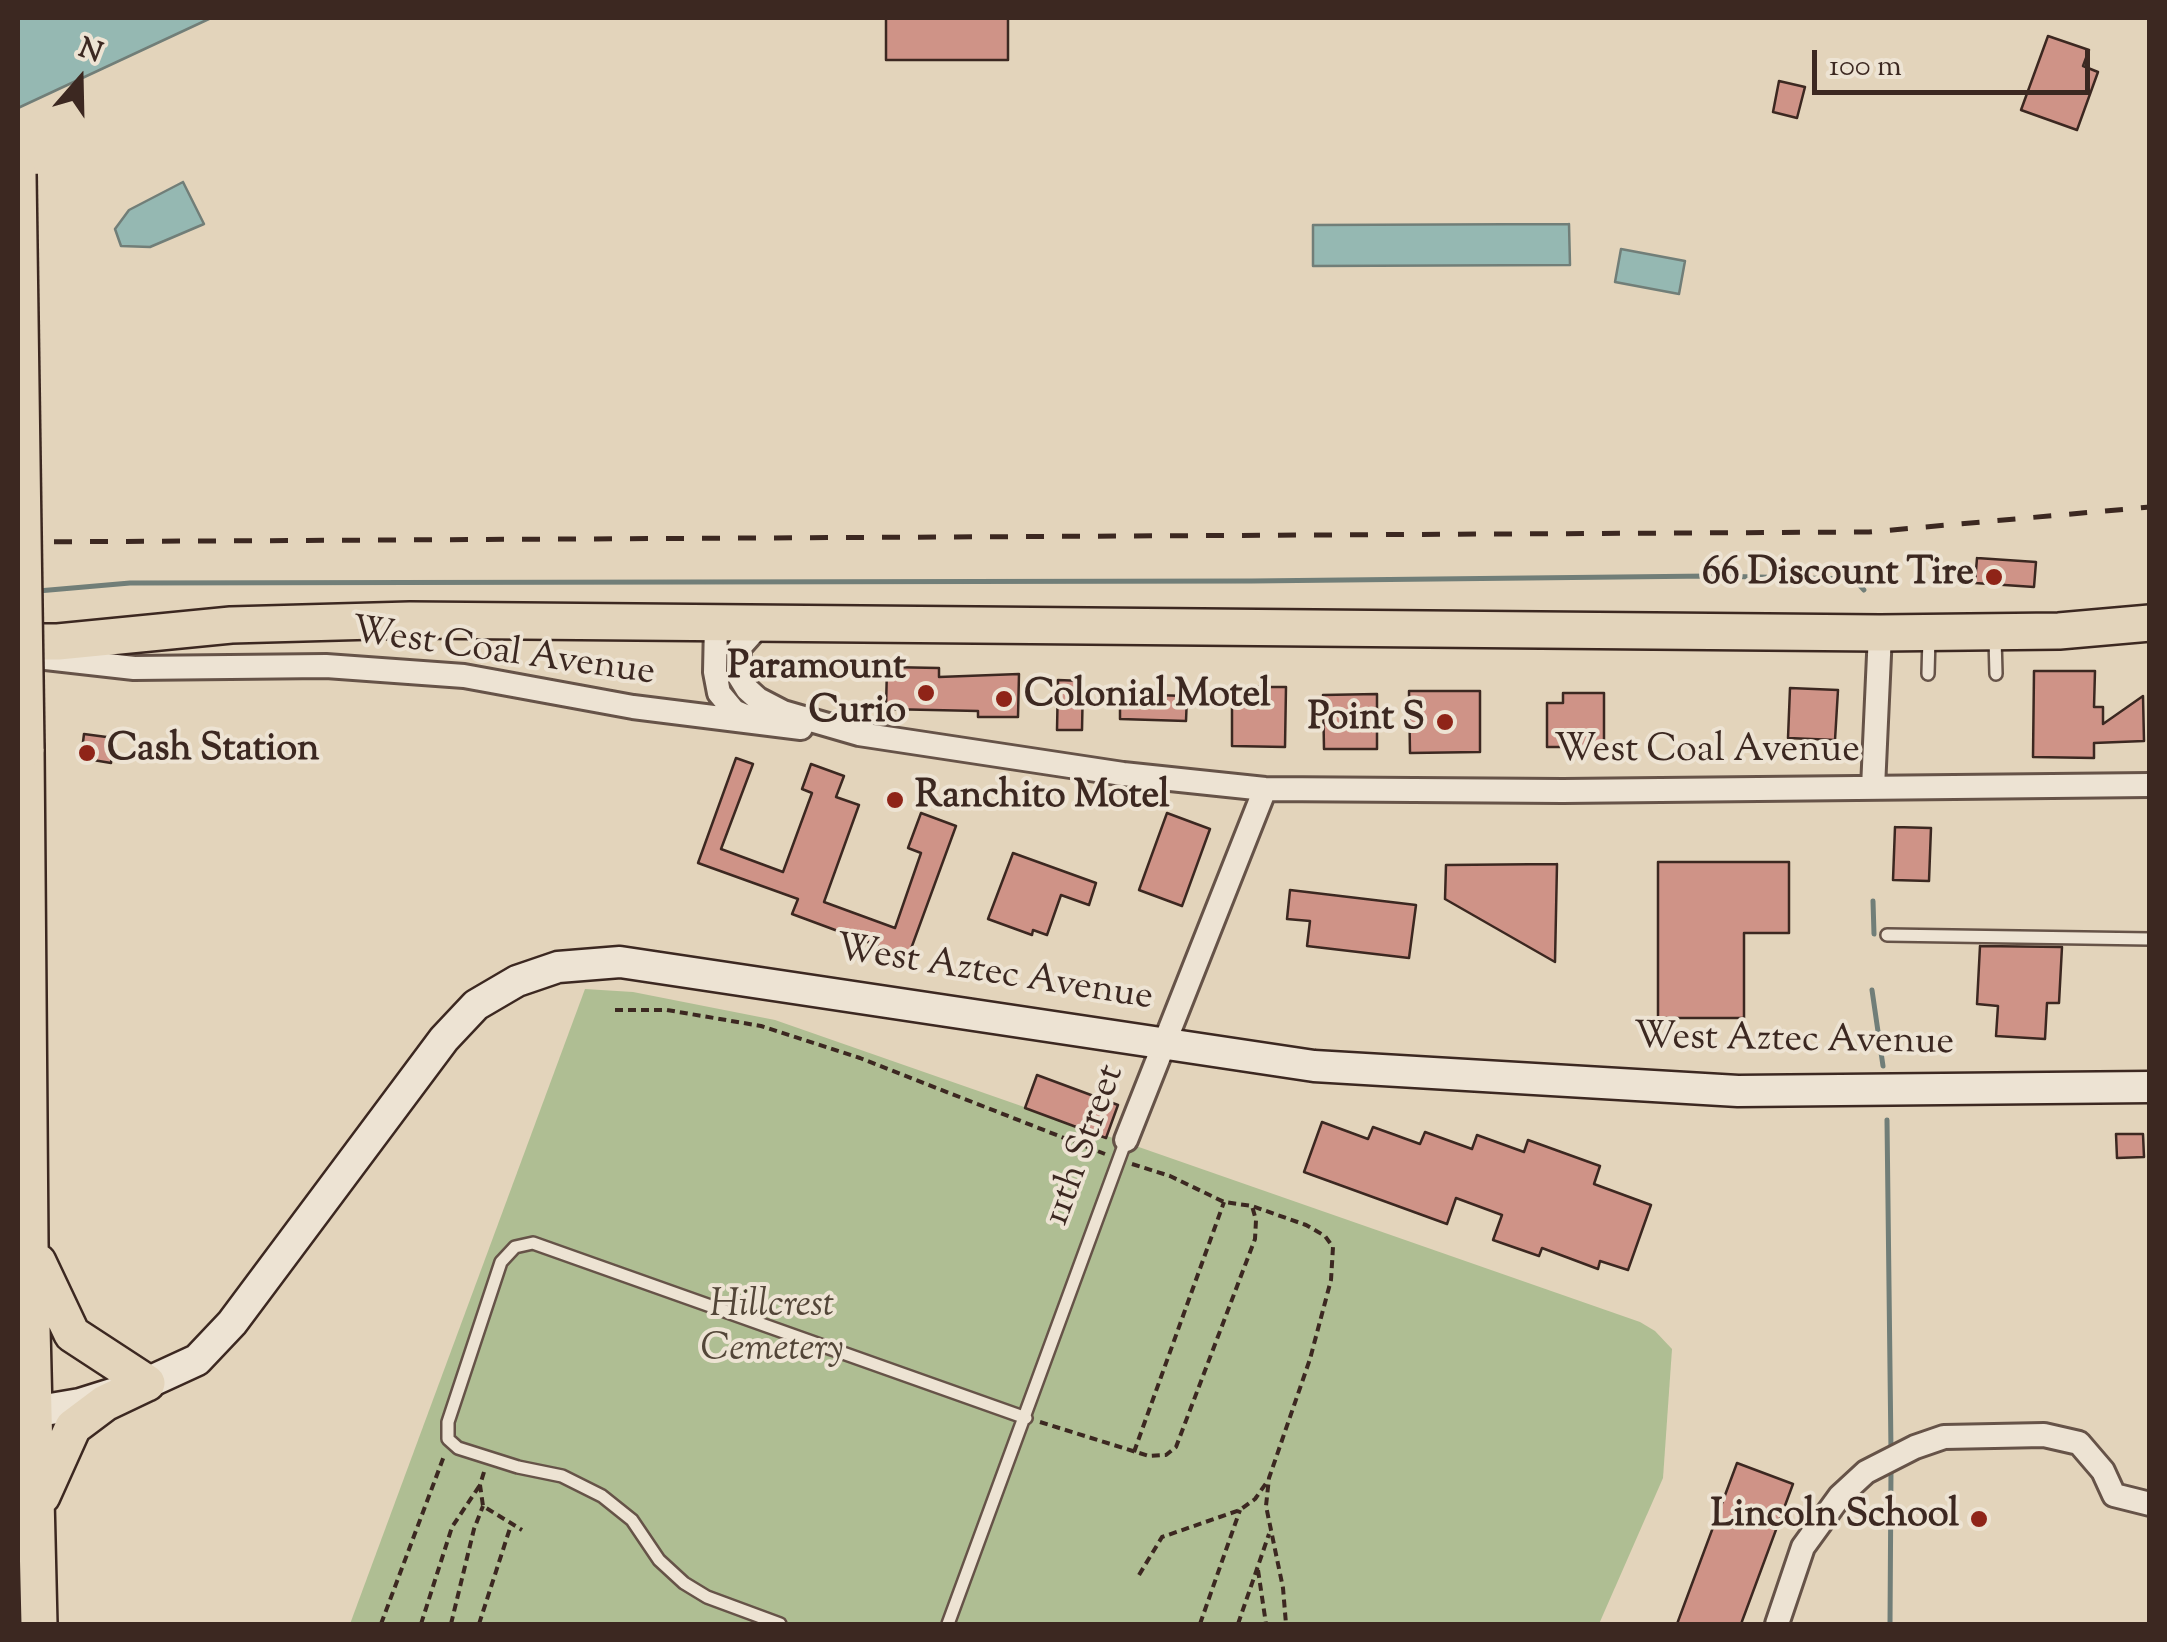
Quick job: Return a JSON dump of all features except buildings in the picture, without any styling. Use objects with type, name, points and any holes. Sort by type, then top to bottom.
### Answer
[{"type":"main road","points":[[18,174],[30,1243],[25,1414]]},
{"type":"main road","points":[[18,642],[231,626],[370,621],[1880,634],[2059,631],[2150,622]]},
{"type":"main road","name":"West Aztec Avenue","points":[[25,1414],[80,1404],[147,1383],[197,1360],[232,1324],[444,1039],[476,1006],[516,981],[558,967],[620,962],[652,966],[1314,1066],[1738,1091],[2150,1087]]},
{"type":"main road","points":[[30,1243],[53,1300],[72,1334],[147,1383]]},
{"type":"main road","points":[[18,1371],[38,1506],[39,1624]]},
{"type":"main road","points":[[38,1506],[73,1427],[104,1403],[147,1383]]},
{"type":"main road","points":[[18,1462],[21,1592],[30,1624]]},
{"type":"street","points":[[716,623],[714,672],[719,693],[734,711],[764,724]]},
{"type":"street","points":[[776,623],[756,630],[740,648],[739,676],[747,690],[782,712],[859,734]]},
{"type":"street","points":[[1873,788],[1880,634]]},
{"type":"street","name":"West Coal Avenue","points":[[18,655],[134,668],[326,666],[464,676],[633,707],[1266,790],[2150,785]]},
{"type":"street","name":"11th Street","points":[[1126,1140],[1266,790]]},
{"type":"street","points":[[1777,1624],[1803,1547],[1840,1496],[1866,1472],[1930,1442],[1944,1438],[2044,1435],[2079,1443],[2103,1471],[2114,1496],[2150,1504]]},
{"type":"lane","points":[[1995,632],[1996,674]]},
{"type":"lane","points":[[1928,674],[1929,633]]},
{"type":"lane","points":[[1887,935],[2150,939]]},
{"type":"lane","name":"11th Street","points":[[948,1624],[1126,1140]]},
{"type":"lane","points":[[780,1624],[707,1598],[684,1582],[659,1560],[632,1520],[602,1496],[562,1476],[458,1448],[448,1438],[448,1422],[501,1262],[514,1247],[533,1243],[1026,1418]]},
{"type":"path","points":[[1134,1453],[1224,1202]]},
{"type":"path","points":[[1026,1418],[1134,1453],[1166,1455],[1176,1447],[1255,1239],[1252,1206]]},
{"type":"path","points":[[381,1624],[442,1464],[448,1438]]},
{"type":"path","points":[[421,1624],[452,1527],[480,1486],[490,1458]]},
{"type":"path","points":[[1139,1575],[1162,1537],[1240,1510],[1255,1498],[1269,1478]]},
{"type":"path","points":[[451,1624],[474,1530],[484,1506],[480,1486]]},
{"type":"path","points":[[484,1506],[522,1530]]},
{"type":"path","points":[[1200,1624],[1240,1510]]},
{"type":"path","points":[[479,1624],[511,1525]]},
{"type":"path","points":[[1238,1624],[1270,1533]]},
{"type":"path","points":[[1258,1569],[1266,1624]]},
{"type":"green space","name":"Hillcrest Cemetery","points":[[585,989],[633,992],[775,1020],[1640,1322],[1655,1331],[1672,1349],[1663,1478],[1599,1624],[350,1624]]},
{"type":"water","points":[[18,18],[211,18],[18,108]]},
{"type":"water","points":[[183,182],[204,224],[150,247],[121,246],[115,229],[129,210]]},
{"type":"water","points":[[1569,224],[1570,265],[1313,266],[1313,225]]},
{"type":"water","points":[[1621,249],[1685,261],[1679,294],[1615,282]]},
{"type":"waterway","points":[[38,591],[130,583],[1710,576],[1854,579],[1864,590]]},
{"type":"waterway","points":[[1873,901],[1874,934]]},
{"type":"waterway","points":[[1872,990],[1883,1066]]},
{"type":"waterway","points":[[1887,1120],[1891,1452]]},
{"type":"waterway","points":[[1890,1624],[1891,1468]]},
{"type":"railway","points":[[18,542],[1869,532],[2150,507]]},
{"type":"place","name":"66 Discount Tire","points":[[1994,577]]},
{"type":"place","name":"Paramount Curio","points":[[926,693]]},
{"type":"place","name":"Colonial Motel","points":[[1004,699]]},
{"type":"place","name":"Point S","points":[[1445,722]]},
{"type":"place","name":"Cash Station","points":[[87,753]]},
{"type":"place","name":"Ranchito Motel","points":[[895,800]]},
{"type":"place","name":"Lincoln School","points":[[1979,1519]]}]
